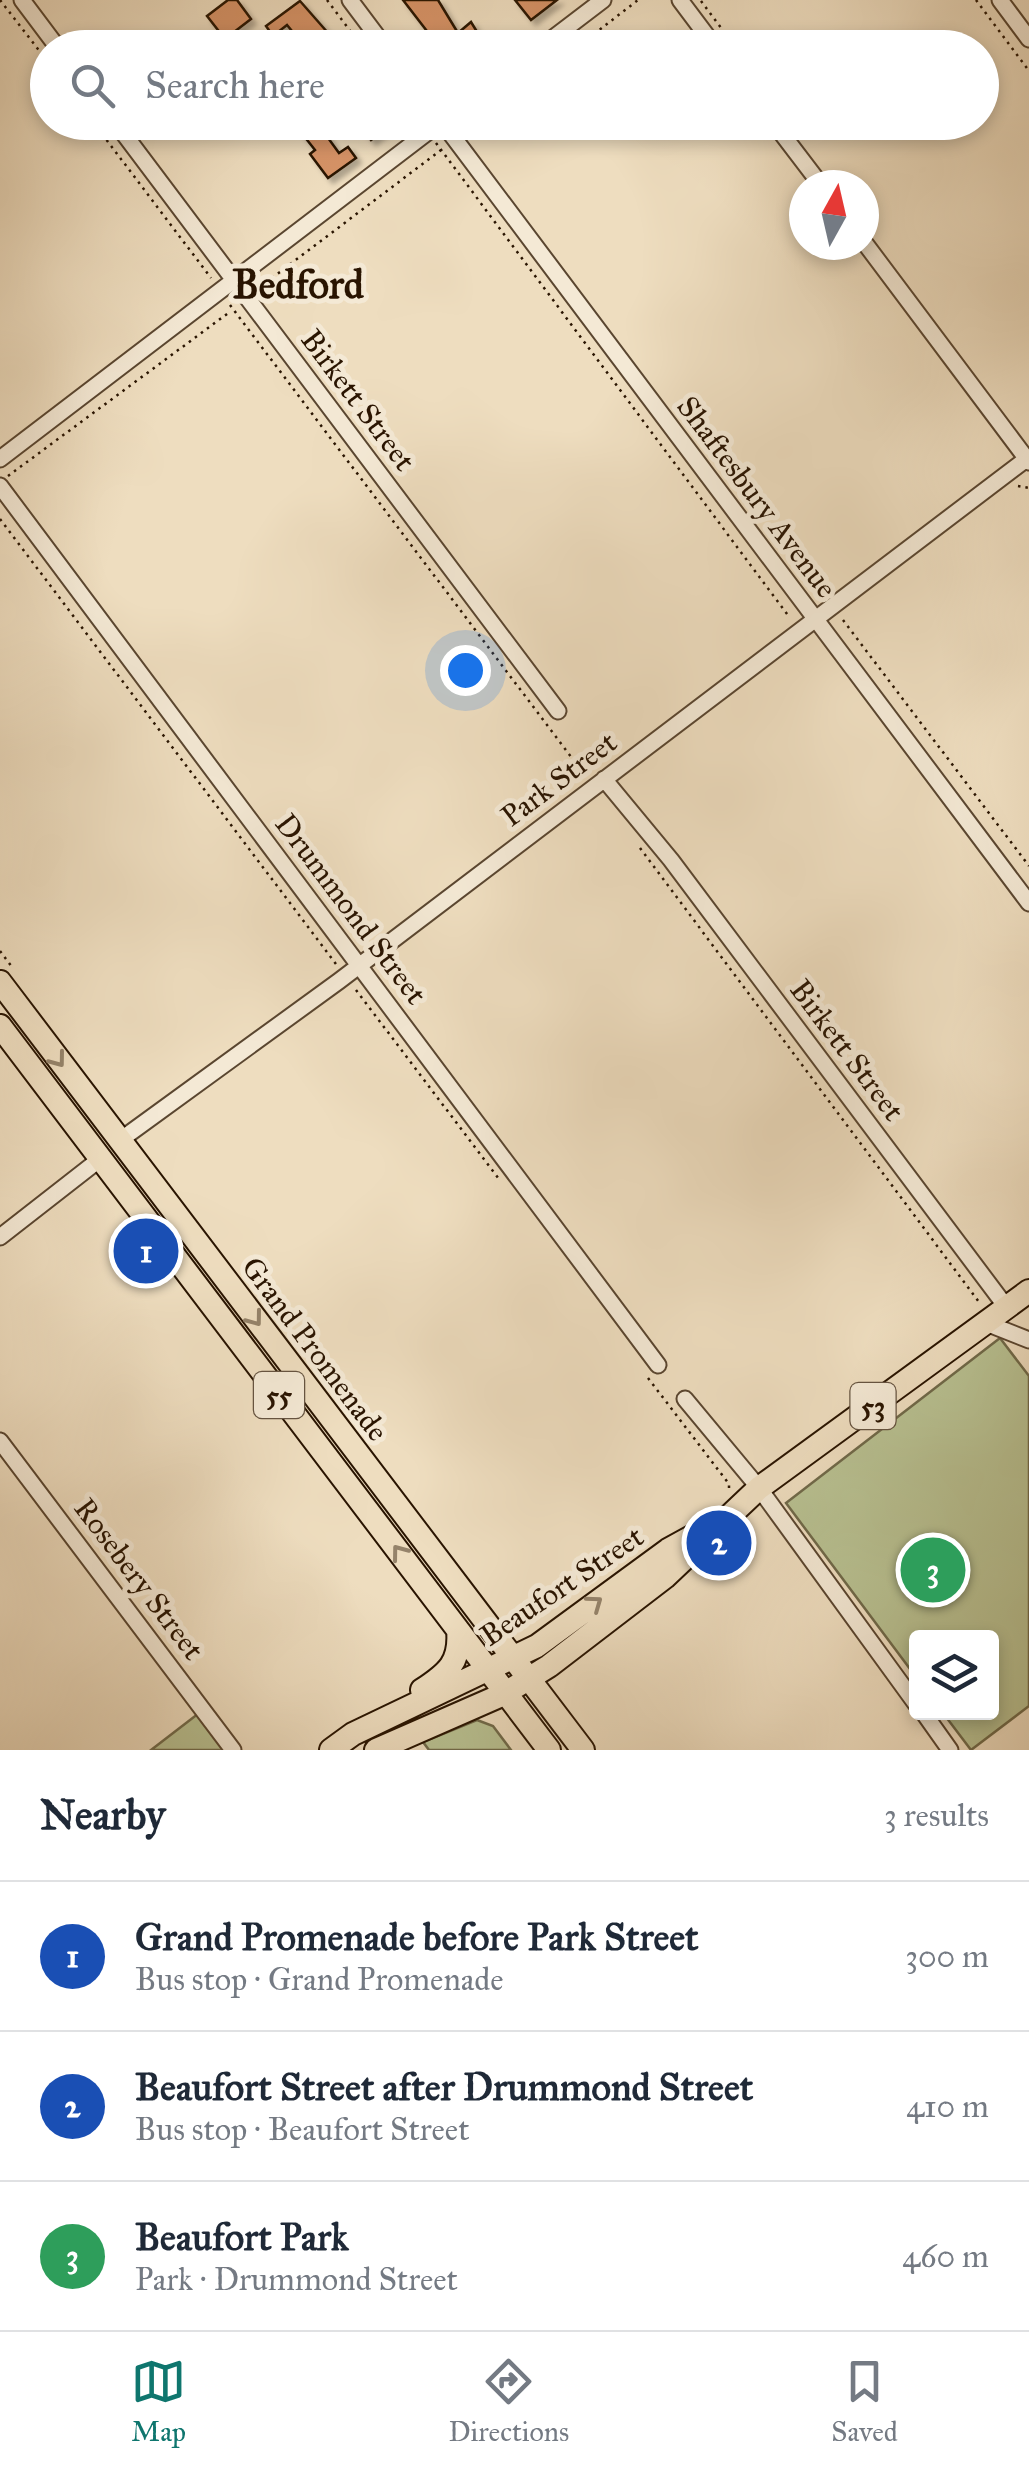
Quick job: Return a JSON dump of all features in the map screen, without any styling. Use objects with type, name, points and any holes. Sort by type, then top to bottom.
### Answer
[{"type":"main road","name":"Grand Promenade","points":[[0,982],[583,1750]]},
{"type":"main road","name":"Grand Promenade","points":[[0,1026],[549,1750]]},
{"type":"main road","name":"Beaufort Street","points":[[376,1750],[504,1694],[530,1677],[665,1577],[718,1523],[760,1488],[983,1313],[1007,1308],[1029,1291]]},
{"type":"main road","name":"Beaufort Street","points":[[331,1750],[388,1716],[514,1658],[668,1550],[718,1523]]},
{"type":"main road","points":[[550,1707],[560,1676],[654,1598],[665,1577]]},
{"type":"main road","points":[[388,1716],[450,1671],[460,1650],[458,1630]]},
{"type":"street","points":[[22,0],[44,30]]},
{"type":"street","points":[[350,0],[372,30]]},
{"type":"street","points":[[564,30],[603,0]]},
{"type":"street","points":[[680,0],[702,30]]},
{"type":"street","points":[[1000,0],[1029,39]]},
{"type":"street","name":"Birkett Street","points":[[126,140],[227,286],[558,711]]},
{"type":"street","points":[[0,459],[419,140]]},
{"type":"street","name":"Shaftesbury Avenue","points":[[448,140],[1029,904]]},
{"type":"street","points":[[787,140],[810,170]]},
{"type":"street","points":[[878,260],[1028,459]]},
{"type":"street","name":"Park Street","points":[[119,1141],[360,966],[811,616],[832,606],[1028,459]]},
{"type":"street","name":"Drummond Street","points":[[0,486],[658,1365]]},
{"type":"street","name":"Birkett Street","points":[[599,783],[671,860],[1007,1308]]},
{"type":"street","points":[[0,1237],[100,1159]]},
{"type":"street","points":[[983,1313],[1027,1338]]},
{"type":"street","points":[[685,1399],[760,1488],[909,1694]]},
{"type":"street","name":"Rosebery Street","points":[[0,1441],[233,1750]]},
{"type":"street","points":[[929,1720],[950,1750]]},
{"type":"path","points":[[0,0],[30,39]]},
{"type":"path","points":[[327,0],[350,30]]},
{"type":"path","points":[[599,30],[638,0]]},
{"type":"path","points":[[700,0],[722,30]]},
{"type":"path","points":[[976,0],[998,30]]},
{"type":"path","points":[[999,31],[1029,71]]},
{"type":"path","points":[[108,140],[227,286],[599,783]]},
{"type":"path","points":[[447,140],[795,623],[811,616],[827,598],[779,536]]},
{"type":"path","points":[[0,519],[508,1192]]},
{"type":"path","points":[[832,606],[1029,866]]},
{"type":"path","points":[[638,845],[983,1313]]},
{"type":"path","points":[[641,1369],[729,1484],[728,1494]]},
{"type":"green space","points":[[1000,1338],[1029,1376],[1029,1706],[971,1750],[948,1720],[999,1720],[999,1630],[909,1630],[909,1668],[786,1503]]},
{"type":"green space","points":[[203,1710],[233,1750],[151,1750]]},
{"type":"green space","points":[[477,1720],[493,1726],[511,1750],[429,1750],[423,1742]]},
{"type":"building","points":[[228,0],[237,0],[251,19],[237,30],[218,30],[207,16]]},
{"type":"building","points":[[403,0],[438,0],[456,30],[426,30]]},
{"type":"building","points":[[515,0],[557,0],[531,20]]},
{"type":"building","points":[[300,1],[325,30],[291,30],[287,25],[281,30],[269,30],[266,26]]},
{"type":"building","points":[[307,140],[330,140],[339,153],[348,147],[356,158],[328,178],[310,154],[315,150]]},
{"type":"place","name":"Grand Promenade before Park Street","points":[[146,1251]]},
{"type":"place","name":"Beaufort Street after Drummond Street","points":[[719,1543]]},
{"type":"place","name":"Beaufort Park","points":[[933,1570]]},
{"type":"district","name":"Bedford","points":[[298,284]]}]
